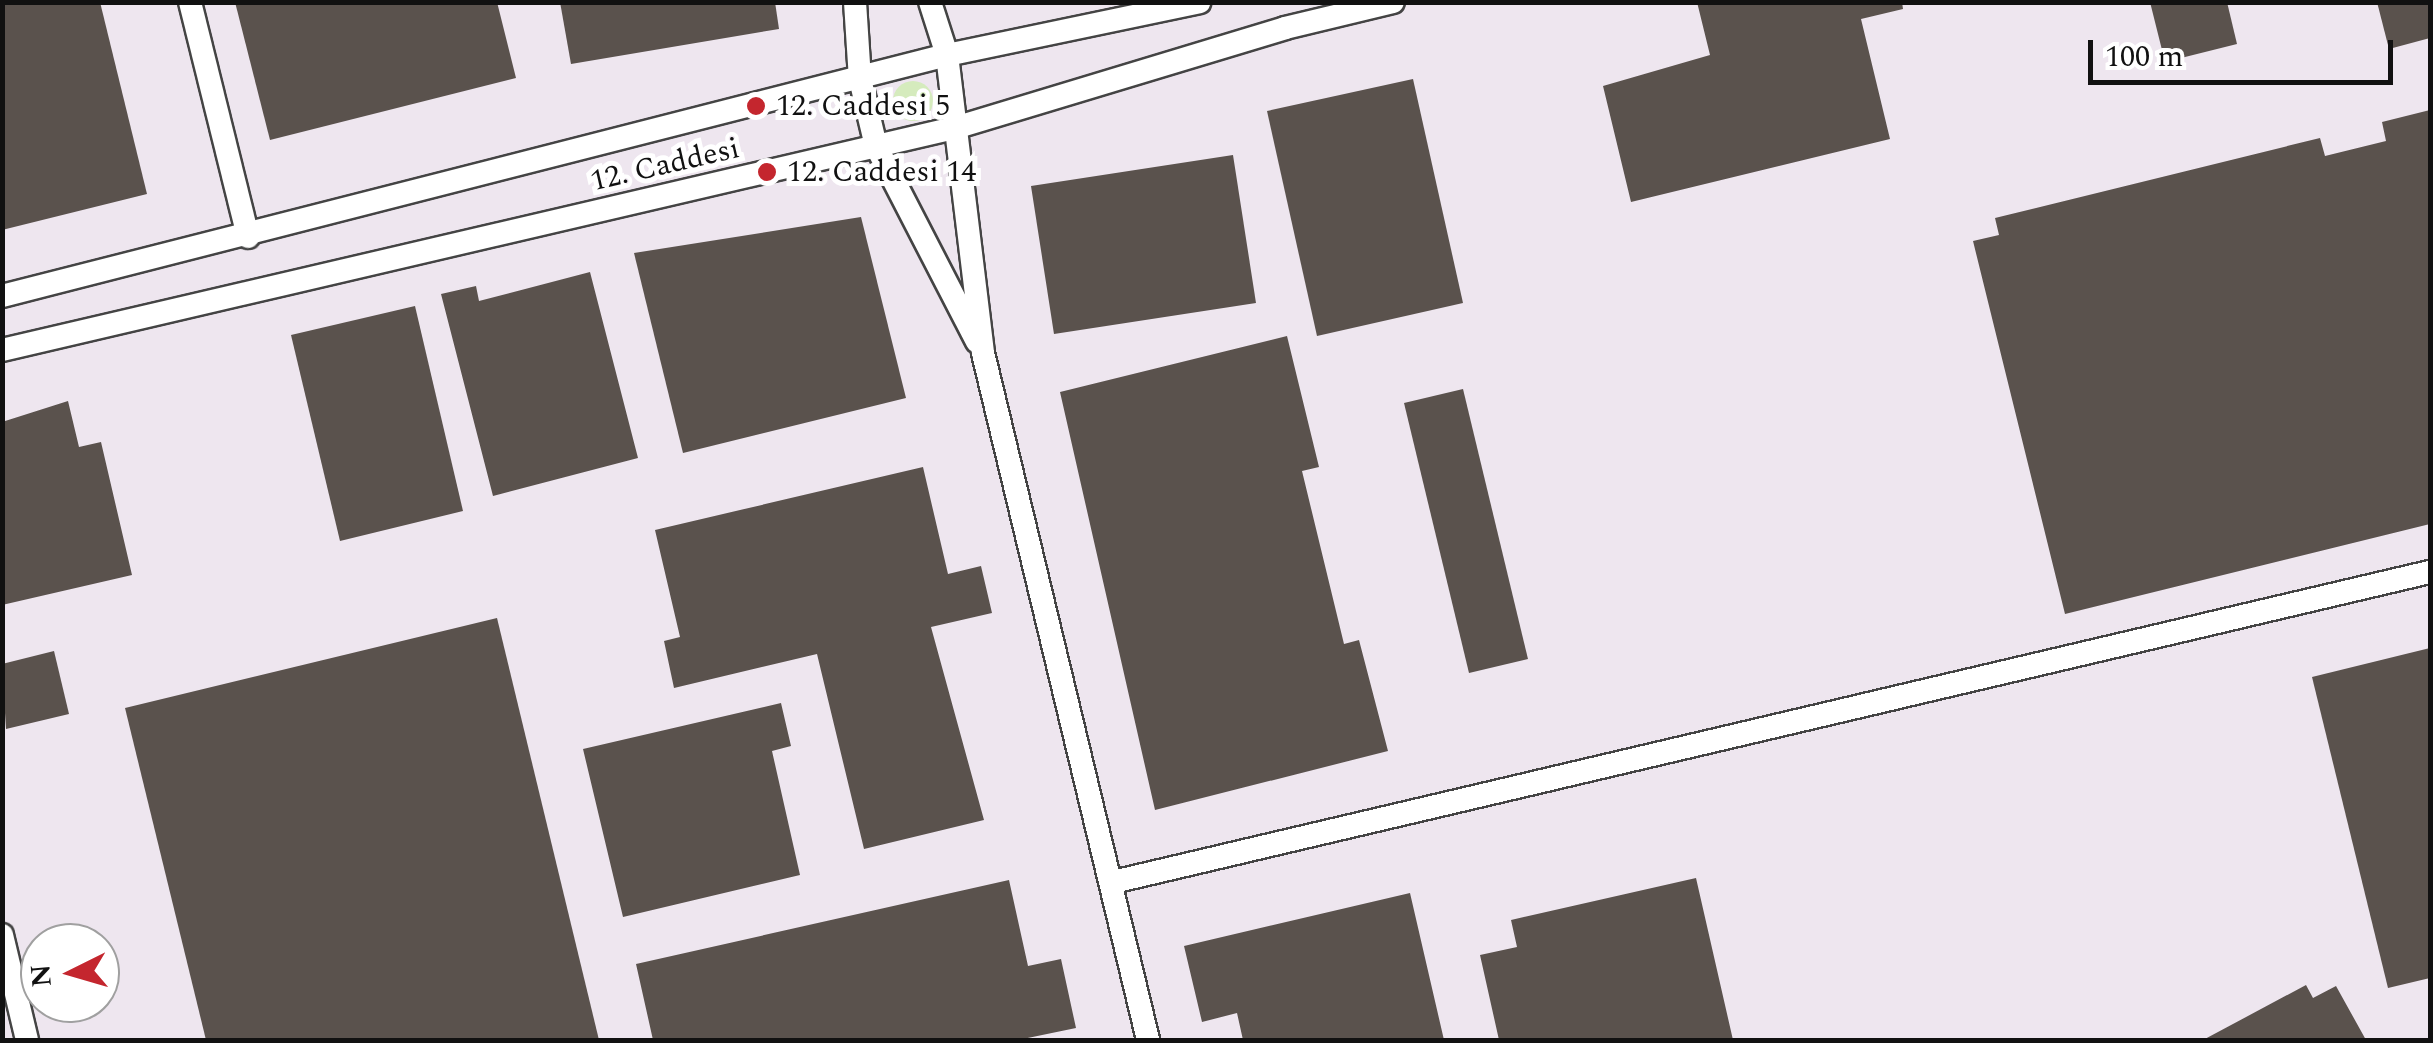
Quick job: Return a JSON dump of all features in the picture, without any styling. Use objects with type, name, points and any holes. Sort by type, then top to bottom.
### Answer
[{"type":"street","points":[[190,2],[248,237]]},
{"type":"street","points":[[855,2],[860,79],[876,146],[983,354]]},
{"type":"street","points":[[930,2],[948,56],[983,354],[1148,1040]]},
{"type":"street","name":"12. Caddesi","points":[[2,296],[248,237],[948,56],[1200,2]]},
{"type":"street","name":"12. Caddesi","points":[[2,350],[958,128],[1286,28],[1393,2]]},
{"type":"street","points":[[1112,882],[2430,572]]},
{"type":"street","points":[[2,936],[27,1040]]},
{"type":"shaded area","points":[[2,3],[2430,3],[2430,1040],[3,1040]]},
{"type":"green space","points":[[913,81],[927,87],[933,101],[927,115],[913,121],[899,115],[893,101],[899,87]]},
{"type":"building","points":[[2,2],[100,2],[147,194],[2,230]]},
{"type":"building","points":[[235,2],[497,2],[516,78],[270,140]]},
{"type":"building","points":[[560,2],[775,2],[779,29],[571,64]]},
{"type":"building","points":[[1697,2],[1902,2],[1903,9],[1861,19],[1890,139],[1631,202],[1603,86],[1710,55]]},
{"type":"building","points":[[2150,2],[2227,2],[2237,44],[2165,62]]},
{"type":"building","points":[[2377,2],[2430,2],[2430,38],[2389,49]]},
{"type":"building","points":[[1413,79],[1463,303],[1317,336],[1267,111]]},
{"type":"building","points":[[2430,110],[2430,524],[2065,614],[1973,241],[1999,235],[1995,218],[2320,138],[2325,156],[2386,141],[2382,122]]},
{"type":"building","points":[[1233,155],[1256,303],[1054,334],[1031,186]]},
{"type":"building","points":[[861,217],[906,398],[683,453],[634,253]]},
{"type":"building","points":[[590,272],[638,458],[493,496],[441,294],[476,286],[479,301]]},
{"type":"building","points":[[415,306],[463,511],[340,541],[291,335]]},
{"type":"building","points":[[1287,336],[1319,467],[1302,471],[1344,644],[1359,640],[1388,751],[1155,810],[1060,392]]},
{"type":"building","points":[[1463,389],[1528,659],[1469,673],[1404,403]]},
{"type":"building","points":[[68,401],[79,447],[101,442],[132,575],[2,605],[2,422]]},
{"type":"building","points":[[923,467],[948,574],[981,566],[992,613],[931,627],[984,820],[864,849],[817,654],[674,688],[664,641],[680,637],[655,530]]},
{"type":"building","points":[[497,618],[599,1040],[206,1040],[125,708]]},
{"type":"building","points":[[2430,648],[2430,978],[2388,988],[2312,677]]},
{"type":"building","points":[[54,651],[69,714],[6,729],[2,664]]},
{"type":"building","points":[[781,703],[791,746],[772,751],[800,875],[623,917],[583,749]]},
{"type":"building","points":[[1696,878],[1733,1040],[1499,1040],[1480,955],[1517,947],[1511,920]]},
{"type":"building","points":[[1009,880],[1028,966],[1061,959],[1076,1028],[1018,1040],[653,1040],[636,964]]},
{"type":"building","points":[[1410,893],[1444,1040],[1243,1040],[1237,1013],[1202,1022],[1184,946]]},
{"type":"building","points":[[2306,985],[2313,998],[2336,986],[2366,1040],[2203,1040]]},
{"type":"place","name":"12. Caddesi 5","points":[[756,106]]},
{"type":"place","name":"12. Caddesi 14","points":[[767,172]]}]
